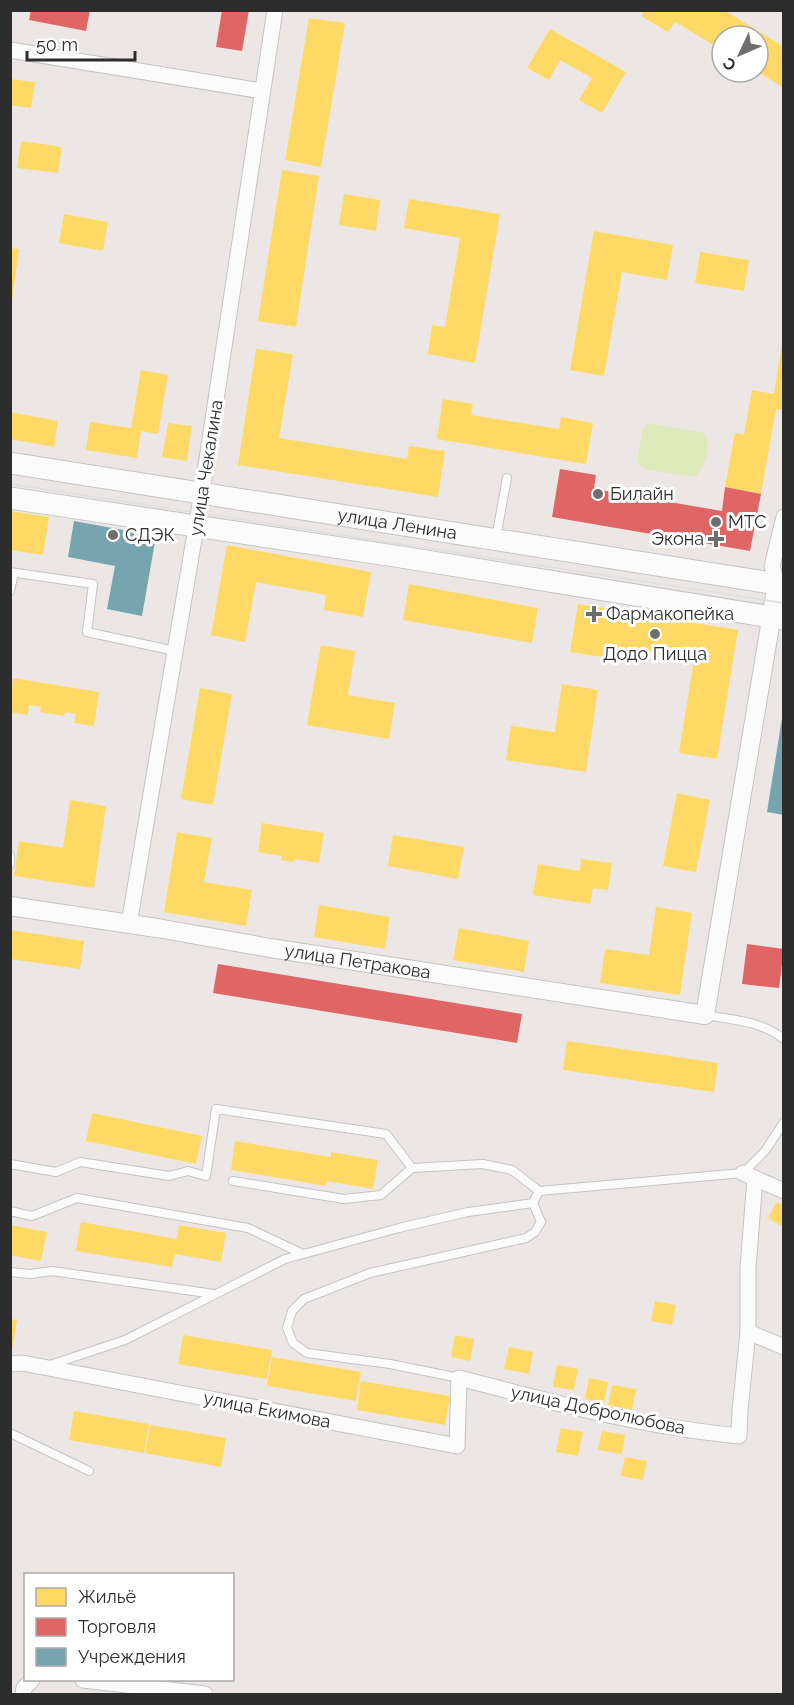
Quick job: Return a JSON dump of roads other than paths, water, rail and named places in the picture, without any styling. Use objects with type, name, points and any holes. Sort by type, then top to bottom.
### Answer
[{"type":"main road","name":"улица Ленина","points":[[10,463],[780,585]]},
{"type":"main road","name":"улица Ленина","points":[[10,498],[777,618]]},
{"type":"street","name":"улица Чекалина","points":[[129,924],[197,526],[275,10]]},
{"type":"street","points":[[10,50],[262,91]]},
{"type":"street","points":[[705,1015],[777,618],[780,585],[772,566],[783,517]]},
{"type":"street","name":"улица Петракова","points":[[10,906],[705,1015]]},
{"type":"street","points":[[783,1191],[749,1175],[748,1332],[783,1347]]},
{"type":"street","name":"улица Добролюбова","points":[[459,1378],[614,1417],[696,1432],[739,1436],[748,1332]]},
{"type":"street","name":"улица Екимова","points":[[10,1364],[42,1367],[457,1446],[459,1378]]},
{"type":"street","points":[[90,1681],[205,1695]]},
{"type":"lane","points":[[496,540],[507,478]]},
{"type":"lane","points":[[10,591],[12,573],[93,584],[87,632],[175,651]]},
{"type":"lane","points":[[10,855],[10,864]]},
{"type":"lane","points":[[705,1015],[755,1023],[774,1031],[783,1039]]},
{"type":"lane","points":[[10,1164],[56,1172],[80,1162],[169,1176],[188,1171],[206,1176],[216,1109],[386,1134],[412,1168]]},
{"type":"lane","points":[[233,1181],[344,1199],[381,1195],[412,1168],[483,1164],[512,1170],[539,1191],[749,1175],[783,1122]]},
{"type":"lane","points":[[459,1378],[390,1364],[307,1353],[293,1343],[287,1328],[292,1311],[304,1299],[370,1273],[526,1238],[535,1232],[541,1222],[533,1203],[539,1191]]},
{"type":"lane","points":[[10,1211],[32,1216],[77,1198],[248,1228],[303,1254]]},
{"type":"lane","points":[[42,1367],[125,1340],[285,1259],[468,1212],[533,1203]]},
{"type":"lane","points":[[10,1272],[30,1274],[52,1271],[216,1295]]},
{"type":"lane","points":[[10,1433],[89,1471]]},
{"type":"tram line","points":[[10,484],[784,603]]},
{"type":"place","name":"Билайн","points":[[598,494]]},
{"type":"place","name":"МТС","points":[[716,522]]},
{"type":"place","name":"СДЭК","points":[[113,535]]},
{"type":"place","name":"Экона","points":[[716,539]]},
{"type":"place","name":"Фармакопейка","points":[[594,614]]},
{"type":"place","name":"Додо Пицца","points":[[655,634]]}]
